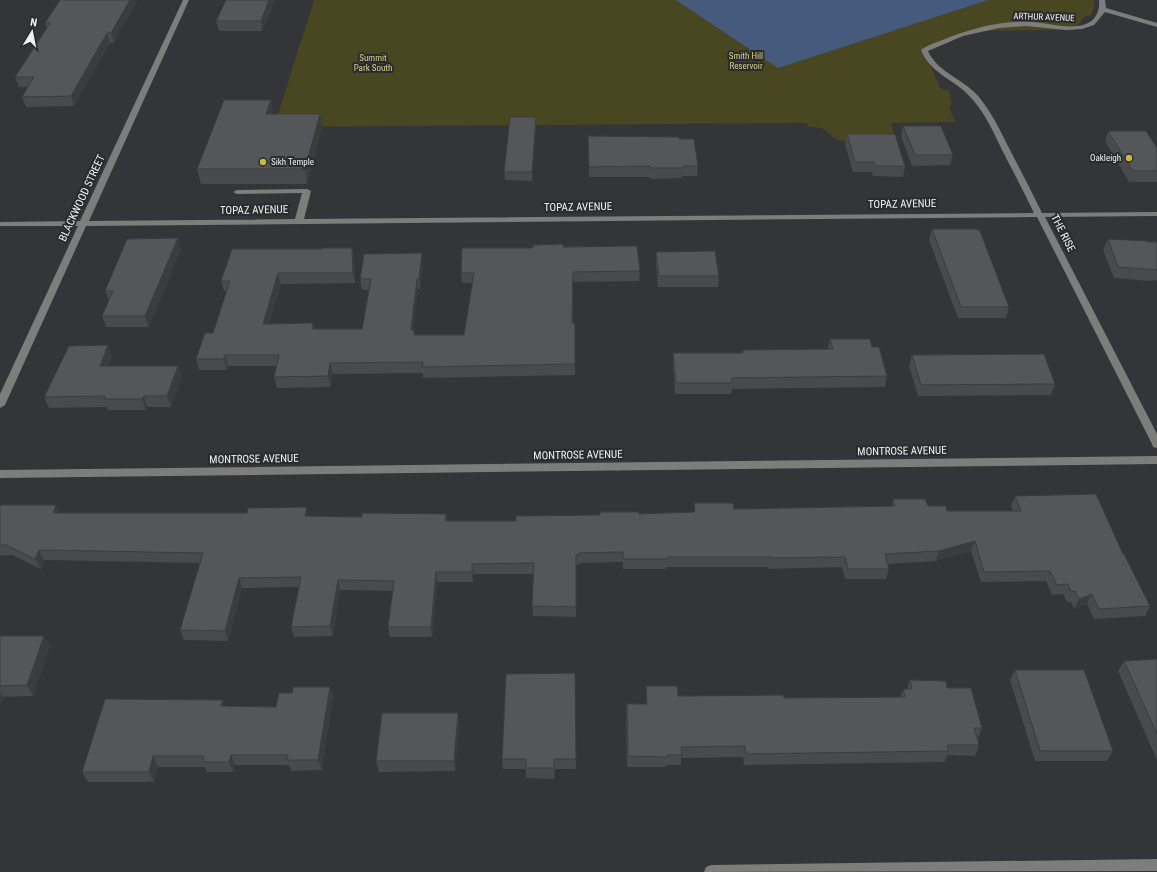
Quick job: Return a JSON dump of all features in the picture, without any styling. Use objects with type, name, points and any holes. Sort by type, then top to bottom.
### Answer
[{"type":"street","name":"BLACKWOOD STREET","points":[[0,406],[186,0]]},
{"type":"street","points":[[1102,0],[1103,9],[1157,25]]},
{"type":"street","name":"ARTHUR AVENUE","points":[[924,50],[950,38],[979,28],[1003,24],[1080,27],[1092,24],[1103,9]]},
{"type":"street","name":"THE RISE","points":[[924,50],[926,58],[970,92],[992,122],[1157,444]]},
{"type":"street","points":[[237,192],[307,191],[299,221]]},
{"type":"street","name":"TOPAZ AVENUE","points":[[0,224],[1157,214]]},
{"type":"street","name":"MONTROSE AVENUE","points":[[0,474],[1157,460]]},
{"type":"street","points":[[711,872],[1157,865]]},
{"type":"green space","name":"Summit Park South","points":[[314,0],[1094,0],[1094,7],[1091,15],[1085,16],[1074,30],[972,31],[923,48],[940,88],[949,91],[952,104],[949,108],[956,122],[891,123],[895,137],[871,146],[837,140],[822,128],[809,127],[807,123],[274,127]]},
{"type":"water","name":"Smith Hill Reservoir","points":[[676,0],[988,0],[778,68]]},
{"type":"building","points":[[60,0],[130,0],[111,33],[107,33],[71,96],[22,97],[34,77],[15,77],[50,23],[45,23]]},
{"type":"building","points":[[226,0],[269,0],[261,21],[216,21]]},
{"type":"building","points":[[224,100],[271,100],[266,114],[320,114],[305,169],[197,169]]},
{"type":"building","points":[[510,117],[536,117],[532,172],[504,172]]},
{"type":"building","points":[[903,126],[941,126],[953,155],[915,155]]},
{"type":"building","points":[[1108,131],[1146,131],[1157,148],[1157,171],[1133,171]]},
{"type":"building","points":[[847,134],[895,134],[905,166],[875,166],[874,162],[855,162]]},
{"type":"building","points":[[588,136],[679,137],[679,139],[694,139],[698,166],[683,166],[683,168],[651,168],[650,166],[589,167]]},
{"type":"building","points":[[932,229],[976,229],[980,231],[1009,307],[961,307]]},
{"type":"building","points":[[178,238],[145,316],[102,316],[113,291],[105,291],[127,239]]},
{"type":"building","points":[[1108,239],[1157,242],[1157,270],[1118,267]]},
{"type":"building","points":[[563,244],[563,247],[637,246],[640,271],[573,272],[572,323],[575,323],[575,364],[422,367],[423,362],[330,363],[328,376],[274,377],[279,355],[225,355],[224,359],[196,359],[205,333],[213,333],[230,281],[221,281],[232,249],[352,248],[353,273],[278,273],[263,324],[313,323],[312,329],[362,329],[371,279],[360,279],[364,254],[422,253],[419,279],[417,279],[411,330],[414,330],[414,335],[464,335],[474,273],[461,273],[462,248],[533,248],[533,245]]},
{"type":"building","points":[[715,251],[719,276],[659,276],[656,252]]},
{"type":"building","points":[[830,339],[870,339],[872,347],[879,347],[887,376],[732,378],[732,383],[676,383],[673,353],[743,353],[743,350],[833,349]]},
{"type":"building","points":[[108,345],[100,366],[178,366],[167,396],[144,396],[142,399],[104,399],[105,396],[44,397],[69,346]]},
{"type":"building","points":[[1044,354],[1055,384],[921,385],[912,355]]},
{"type":"building","points":[[1096,494],[1123,554],[1150,606],[1099,609],[1092,594],[1079,599],[1075,591],[1071,592],[1068,584],[1057,585],[1050,571],[984,572],[975,541],[939,551],[885,554],[889,569],[848,569],[845,557],[667,557],[667,559],[623,559],[623,552],[579,553],[579,555],[576,555],[576,607],[532,606],[534,563],[472,564],[472,572],[436,572],[431,627],[388,627],[394,581],[338,580],[330,626],[291,627],[301,577],[239,578],[225,631],[180,630],[203,553],[39,550],[35,559],[6,545],[0,545],[0,505],[56,505],[53,513],[247,513],[248,508],[307,507],[305,516],[362,517],[362,513],[446,514],[445,521],[516,521],[516,516],[600,515],[600,512],[639,512],[639,514],[695,512],[694,503],[733,503],[734,509],[895,506],[893,499],[925,499],[928,506],[946,506],[947,511],[1021,511],[1015,496]]},
{"type":"building","points":[[0,636],[44,636],[27,685],[0,686]]},
{"type":"building","points":[[1157,659],[1157,734],[1124,661]]},
{"type":"building","points":[[1015,670],[1084,670],[1113,751],[1040,751]]},
{"type":"building","points":[[575,673],[576,759],[554,759],[554,768],[526,768],[526,759],[502,759],[506,674]]},
{"type":"building","points":[[910,680],[946,681],[947,688],[971,688],[982,728],[974,728],[979,745],[947,745],[949,751],[746,754],[745,746],[681,747],[682,755],[667,755],[667,757],[628,756],[627,704],[647,704],[646,686],[677,686],[678,696],[783,695],[784,698],[905,697],[903,689],[912,689]]},
{"type":"building","points":[[293,687],[330,687],[318,760],[287,760],[288,755],[231,755],[229,762],[203,762],[204,756],[153,756],[149,772],[82,772],[105,699],[223,700],[221,706],[276,707],[279,693],[292,693]]},
{"type":"building","points":[[382,713],[458,713],[454,761],[376,761]]},
{"type":"place","name":"Oakleigh","points":[[1129,158]]},
{"type":"place","name":"Sikh Temple","points":[[263,162]]}]
